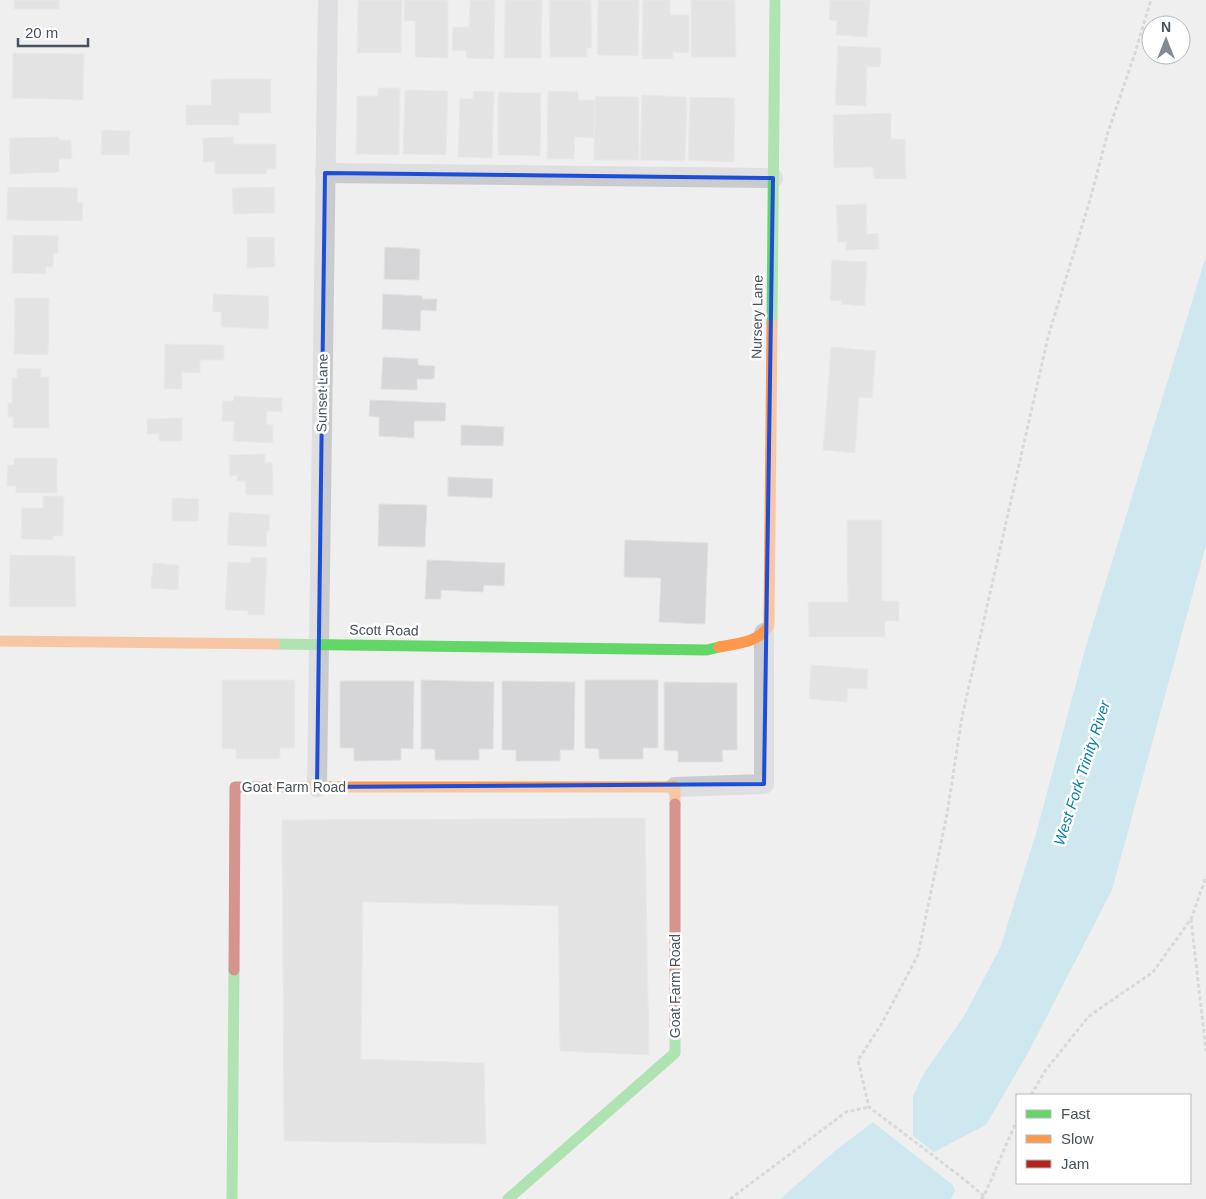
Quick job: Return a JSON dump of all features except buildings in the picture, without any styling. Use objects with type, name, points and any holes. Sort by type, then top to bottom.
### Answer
[{"type":"street","name":"Sunset Lane","points":[[316,787],[328,0]]},
{"type":"street","name":"Nursery Lane","points":[[764,633],[769,626],[775,0]]},
{"type":"street","points":[[325,173],[773,178]]},
{"type":"street","name":"Scott Road","points":[[0,641],[707,650],[753,640],[764,633]]},
{"type":"street","name":"Goat Farm Road","points":[[232,1199],[235,787],[675,787],[764,784],[764,633]]},
{"type":"street","name":"Goat Farm Road","points":[[508,1199],[675,1053],[675,787]]},
{"type":"path","points":[[1016,1122],[982,1198],[960,1176],[869,1107],[858,1060],[881,1025],[918,955],[947,814],[962,717],[1048,337],[1090,200],[1108,132],[1136,53],[1151,0]]},
{"type":"path","points":[[1032,1094],[1045,1071],[1089,1016],[1153,972],[1191,919],[1206,877]]},
{"type":"path","points":[[1191,919],[1206,1051]]},
{"type":"path","points":[[730,1199],[846,1112],[869,1107]]},
{"type":"highlighted area","points":[[325,173],[773,178],[764,784],[317,787]]},
{"type":"water","name":"West Fork Trinity River","points":[[1206,256],[1206,545],[1112,890],[1028,1053],[986,1125],[934,1152],[913,1136],[913,1096],[924,1073],[964,1016],[1000,948],[1037,830],[1086,646]]},
{"type":"water","points":[[873,1122],[953,1185],[955,1191],[951,1199],[780,1199],[836,1150]]},
{"type":"traffic: fast","points":[[772,324],[775,0]]},
{"type":"traffic: fast","points":[[275,644],[707,650],[719,647]]},
{"type":"traffic: fast","points":[[232,1199],[234,970]]},
{"type":"traffic: fast","points":[[508,1199],[675,1053],[675,1029]]},
{"type":"traffic: slow","points":[[719,647],[753,639],[764,632],[769,626],[772,324]]},
{"type":"traffic: slow","points":[[0,641],[275,644]]},
{"type":"traffic: slow","points":[[258,787],[675,787],[675,804]]},
{"type":"traffic: jam","points":[[234,970],[235,787],[258,787]]},
{"type":"traffic: jam","points":[[675,804],[675,1029]]}]
